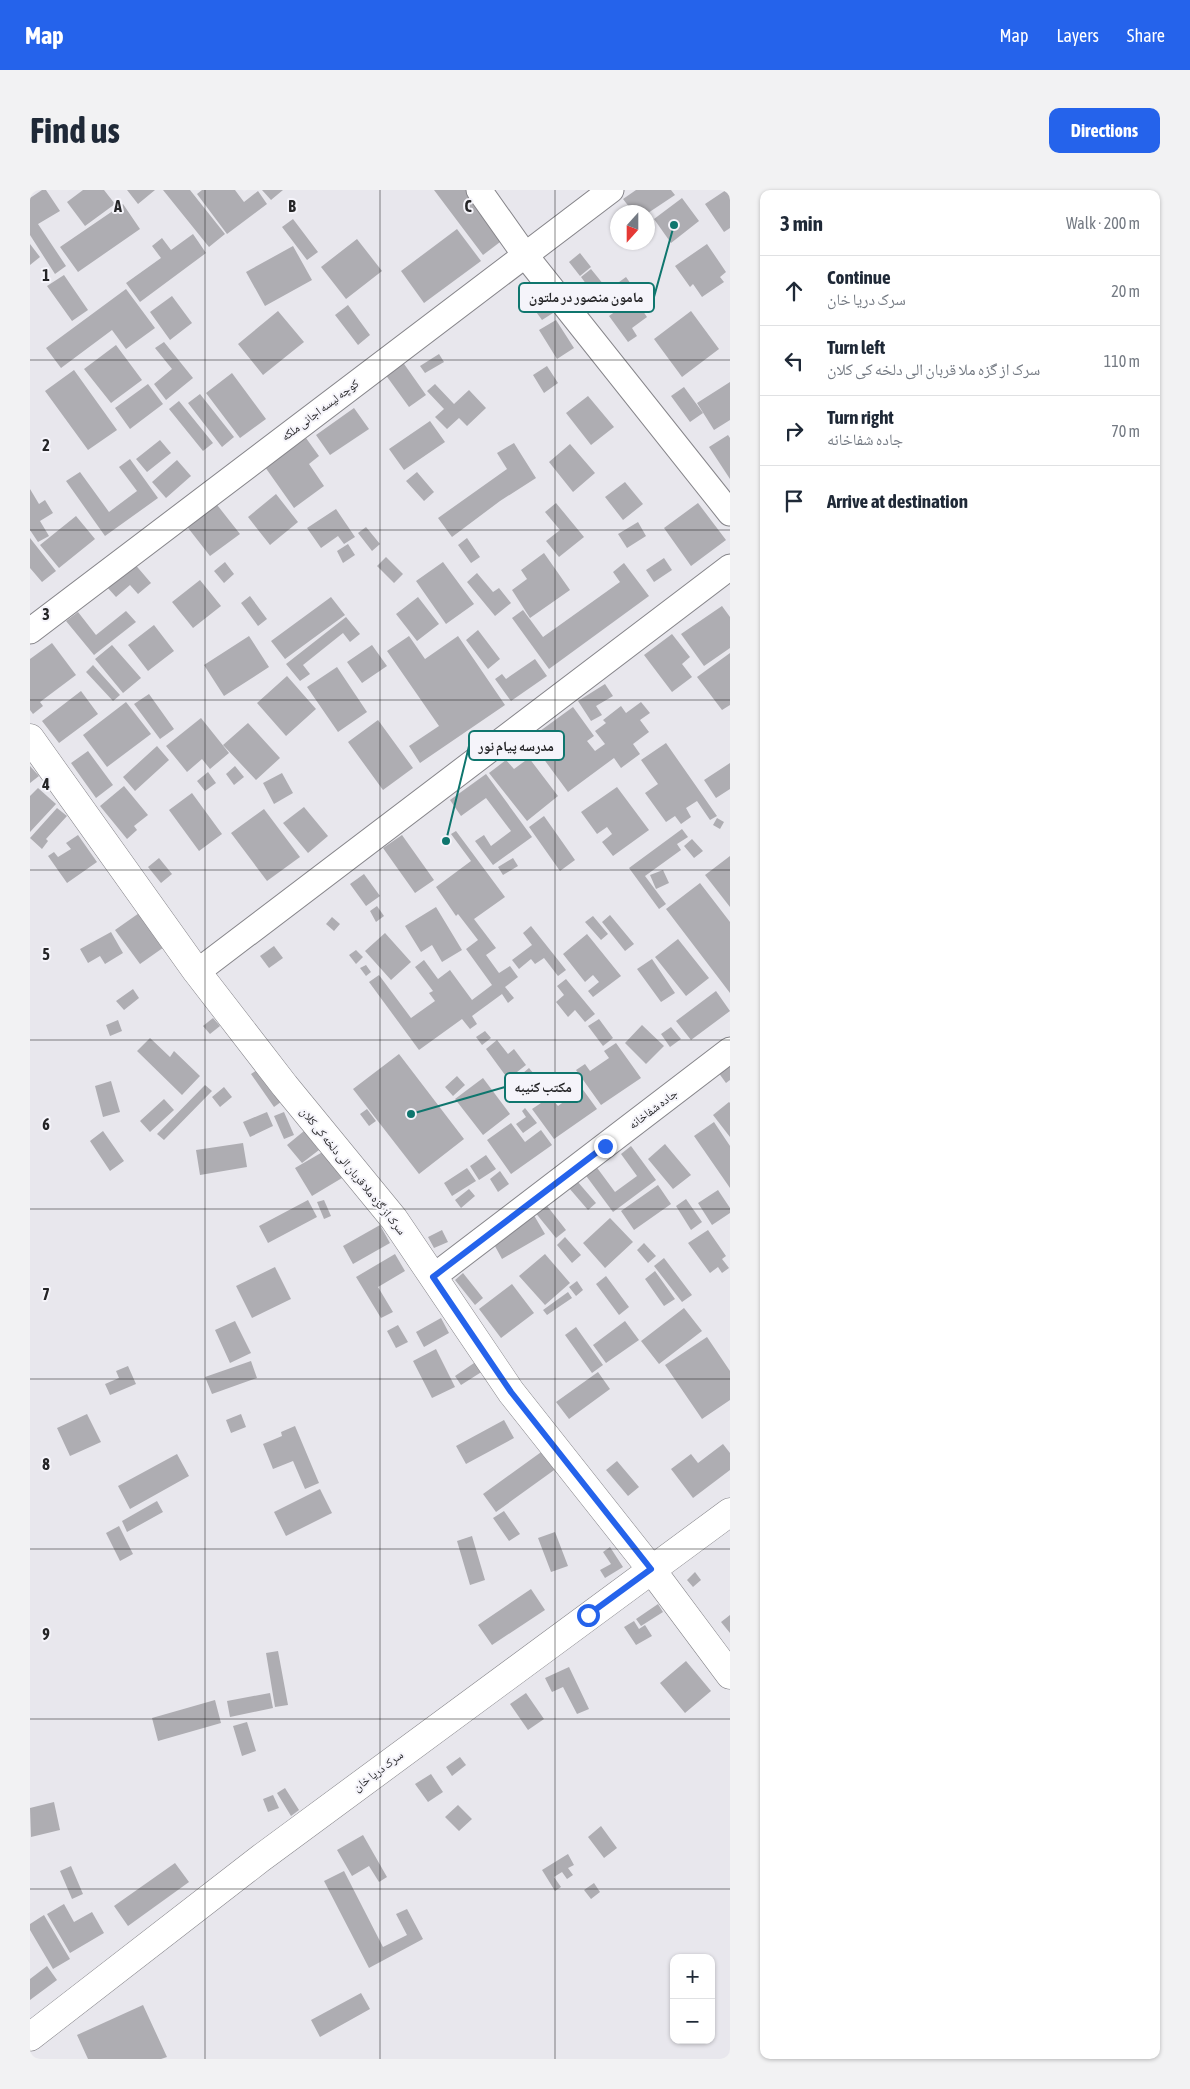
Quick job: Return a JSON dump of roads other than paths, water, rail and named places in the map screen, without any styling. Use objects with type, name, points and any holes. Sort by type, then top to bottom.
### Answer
[{"type":"street","points":[[479,190],[525,255],[730,513]]},
{"type":"street","name":"کوچه لیسه اجانی ملکه","points":[[30,631],[611,190]]},
{"type":"street","points":[[197,972],[730,567]]},
{"type":"street","name":"سرک از گزه ملا قربان الی دلخه کی کلان","points":[[30,738],[197,972],[285,1086],[394,1219],[511,1392],[651,1569],[730,1675]]},
{"type":"street","name":"جاده شفاخانه","points":[[433,1277],[730,1050]]},
{"type":"street","name":"سرک دریا خان","points":[[30,2037],[261,1858],[730,1512]]},
{"type":"place","name":"مامون منصور در ملتون","points":[[674,225]]},
{"type":"place","name":"مدرسه پیام نور","points":[[446,841]]},
{"type":"place","name":"مکتب کنیبه","points":[[411,1114]]}]
